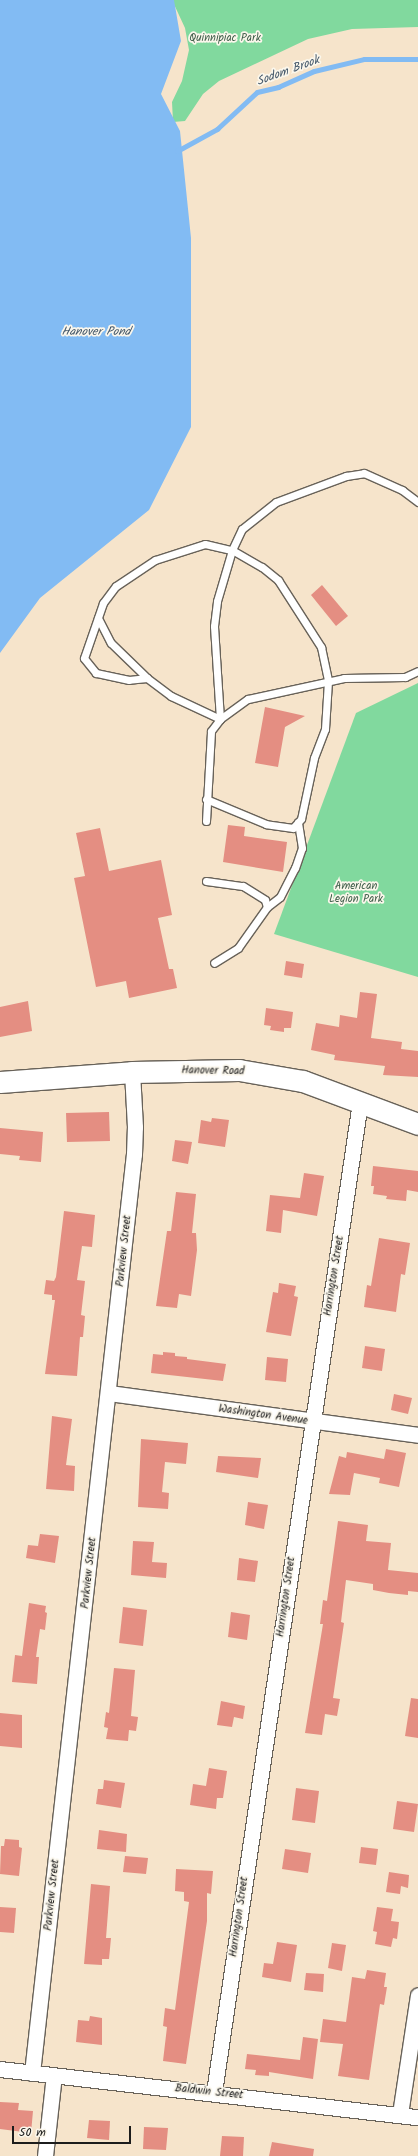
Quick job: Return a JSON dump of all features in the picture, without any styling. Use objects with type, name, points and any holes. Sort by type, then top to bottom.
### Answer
[{"type":"main road","name":"Hanover Road","points":[[0,1082],[132,1072],[202,1070],[271,1074],[322,1088],[418,1124]]},
{"type":"street","name":"Parkview Street","points":[[32,2073],[109,1393],[134,1148],[132,1072]]},
{"type":"street","name":"Harrington Street","points":[[214,2092],[360,1102]]},
{"type":"street","name":"Washington Avenue","points":[[109,1393],[312,1422],[418,1435]]},
{"type":"street","points":[[400,2114],[418,1995]]},
{"type":"street","name":"Baldwin Street","points":[[0,2069],[214,2092],[418,2117]]},
{"type":"street","points":[[45,2156],[54,2075]]},
{"type":"lane","points":[[220,719],[214,626],[217,601],[232,550],[242,529],[276,502],[346,476],[364,473],[402,490],[418,502]]},
{"type":"lane","points":[[147,678],[121,679],[96,673],[84,658],[103,603],[116,586],[156,560],[206,544],[232,550],[262,567],[278,580],[321,647],[328,681],[325,729],[314,758],[301,819],[293,828],[266,824],[206,799]]},
{"type":"lane","points":[[98,618],[111,643],[147,678],[171,696],[220,719]]},
{"type":"lane","points":[[206,821],[206,799],[211,730],[220,719],[248,699],[344,678],[405,677],[418,671]]},
{"type":"lane","points":[[214,963],[238,948],[267,907],[280,897],[295,868],[302,848],[298,822]]},
{"type":"lane","points":[[206,881],[243,886],[261,897],[267,907]]},
{"type":"green space","name":"Quinnipiac Park","points":[[172,0],[418,0],[418,27],[352,29],[308,39],[219,81],[203,94],[185,121],[173,122],[172,102],[182,81],[189,50],[185,28]]},
{"type":"green space","name":"American Legion Park","points":[[418,683],[418,977],[274,934],[356,713]]},
{"type":"water","name":"Hanover Pond","points":[[0,0],[174,0],[181,41],[161,94],[180,131],[191,238],[191,427],[149,510],[40,598],[0,653]]},
{"type":"building","points":[[322,585],[348,616],[336,626],[311,595]]},
{"type":"building","points":[[265,707],[305,716],[285,727],[278,767],[255,763]]},
{"type":"building","points":[[228,825],[245,827],[244,836],[287,842],[283,872],[223,862]]},
{"type":"building","points":[[100,828],[109,871],[161,860],[172,915],[158,918],[169,969],[173,969],[177,988],[129,998],[126,981],[96,987],[74,878],[85,876],[76,833]]},
{"type":"building","points":[[286,961],[304,964],[302,978],[284,975]]},
{"type":"building","points":[[360,992],[377,994],[371,1038],[402,1042],[401,1049],[418,1051],[418,1077],[383,1075],[385,1066],[334,1060],[335,1055],[311,1050],[316,1023],[339,1027],[340,1015],[357,1018]]},
{"type":"building","points":[[28,1001],[32,1031],[0,1037],[0,1007]]},
{"type":"building","points":[[266,1008],[293,1012],[291,1028],[284,1028],[284,1032],[270,1030],[271,1026],[264,1025]]},
{"type":"building","points":[[109,1112],[110,1141],[67,1142],[66,1113]]},
{"type":"building","points":[[212,1118],[229,1120],[225,1147],[198,1143],[201,1120],[211,1122]]},
{"type":"building","points":[[0,1128],[43,1132],[41,1162],[19,1160],[20,1156],[0,1154]]},
{"type":"building","points":[[175,1140],[192,1142],[188,1164],[172,1161]]},
{"type":"building","points":[[373,1166],[418,1171],[418,1192],[407,1190],[406,1201],[386,1199],[387,1196],[373,1194],[374,1186],[371,1186]]},
{"type":"building","points":[[304,1173],[324,1176],[317,1216],[283,1210],[281,1233],[266,1231],[270,1195],[300,1198]]},
{"type":"building","points":[[176,1192],[196,1194],[192,1233],[196,1233],[197,1250],[191,1296],[179,1294],[177,1308],[156,1306],[167,1231],[171,1231]]},
{"type":"building","points":[[64,1211],[95,1215],[92,1247],[82,1246],[77,1280],[85,1281],[81,1315],[85,1316],[83,1337],[80,1337],[77,1376],[45,1374],[55,1300],[52,1300],[52,1295],[44,1294],[46,1280],[54,1281],[56,1277]]},
{"type":"building","points":[[379,1238],[410,1243],[405,1275],[401,1274],[396,1312],[364,1307],[367,1285],[371,1286]]},
{"type":"building","points":[[279,1283],[296,1286],[294,1296],[298,1297],[291,1336],[266,1332],[273,1292],[278,1293]]},
{"type":"building","points":[[365,1346],[385,1349],[382,1371],[362,1368]]},
{"type":"building","points":[[163,1352],[175,1353],[175,1356],[187,1357],[187,1359],[226,1364],[223,1381],[151,1373],[153,1354],[163,1355]]},
{"type":"building","points":[[267,1357],[288,1359],[286,1382],[265,1380]]},
{"type":"building","points":[[394,1394],[412,1398],[408,1414],[391,1410]]},
{"type":"building","points":[[52,1416],[72,1419],[66,1465],[75,1466],[74,1491],[46,1489]]},
{"type":"building","points":[[141,1439],[188,1443],[186,1464],[165,1462],[162,1492],[169,1493],[168,1509],[138,1507]]},
{"type":"building","points":[[386,1449],[406,1453],[399,1487],[379,1483],[380,1478],[354,1473],[350,1495],[329,1494],[339,1456],[346,1458],[347,1452],[384,1459]]},
{"type":"building","points":[[218,1456],[261,1458],[258,1478],[216,1472]]},
{"type":"building","points":[[248,1502],[268,1505],[264,1529],[245,1525]]},
{"type":"building","points":[[338,1521],[368,1525],[366,1541],[391,1543],[388,1570],[418,1573],[418,1592],[408,1591],[408,1595],[389,1593],[373,1590],[373,1584],[346,1580],[341,1622],[344,1623],[333,1698],[340,1699],[337,1716],[325,1714],[322,1735],[305,1733],[323,1624],[320,1624],[323,1600],[327,1601]]},
{"type":"building","points":[[40,1534],[59,1536],[55,1563],[26,1558],[28,1545],[38,1546]]},
{"type":"building","points":[[133,1541],[154,1542],[152,1562],[167,1563],[166,1578],[131,1575]]},
{"type":"building","points":[[239,1558],[258,1561],[255,1582],[237,1580]]},
{"type":"building","points":[[29,1603],[46,1606],[45,1612],[47,1613],[45,1630],[40,1629],[36,1657],[39,1657],[37,1684],[12,1682],[15,1655],[22,1656]]},
{"type":"building","points":[[123,1607],[147,1610],[143,1646],[119,1643]]},
{"type":"building","points":[[231,1612],[250,1615],[247,1640],[228,1637]]},
{"type":"building","points":[[114,1668],[135,1670],[131,1716],[138,1717],[136,1731],[129,1730],[128,1741],[106,1739],[108,1728],[104,1727],[106,1712],[109,1713]]},
{"type":"building","points":[[411,1698],[418,1699],[418,1738],[405,1736]]},
{"type":"building","points":[[221,1701],[245,1706],[243,1719],[234,1717],[232,1727],[217,1725]]},
{"type":"building","points":[[0,1713],[22,1715],[22,1748],[0,1746]]},
{"type":"building","points":[[209,1768],[227,1771],[223,1798],[217,1798],[216,1809],[190,1805],[193,1784],[206,1786]]},
{"type":"building","points":[[104,1780],[125,1783],[121,1808],[96,1804],[98,1789],[103,1789]]},
{"type":"building","points":[[296,1788],[319,1791],[315,1823],[292,1820]]},
{"type":"building","points":[[397,1801],[418,1804],[414,1832],[393,1829]]},
{"type":"building","points":[[99,1830],[127,1834],[126,1852],[97,1849]]},
{"type":"building","points":[[5,1839],[19,1840],[19,1847],[22,1848],[19,1876],[0,1874],[1,1846],[4,1846]]},
{"type":"building","points":[[361,1847],[378,1849],[376,1865],[359,1863]]},
{"type":"building","points":[[285,1849],[311,1853],[308,1873],[282,1869]]},
{"type":"building","points":[[125,1856],[148,1858],[146,1874],[123,1872]]},
{"type":"building","points":[[176,1869],[213,1871],[211,1894],[207,1893],[207,1921],[186,2064],[163,2061],[167,2027],[163,2026],[165,2008],[175,2010],[189,1902],[184,1901],[184,1892],[175,1891]]},
{"type":"building","points":[[389,1872],[409,1875],[408,1888],[401,1886],[400,1894],[386,1892]]},
{"type":"building","points":[[91,1884],[110,1886],[106,1938],[111,1938],[109,1959],[102,1959],[102,1965],[84,1964]]},
{"type":"building","points":[[0,1907],[16,1908],[14,1933],[0,1932]]},
{"type":"building","points":[[377,1907],[393,1909],[391,1921],[399,1922],[397,1939],[393,1938],[391,1947],[375,1944],[377,1932],[373,1931]]},
{"type":"building","points":[[277,1942],[297,1945],[291,1982],[262,1977],[264,1963],[273,1964]]},
{"type":"building","points":[[332,1943],[346,1945],[342,1971],[328,1968]]},
{"type":"building","points":[[367,1970],[386,1973],[384,1987],[387,1987],[384,2005],[380,2004],[369,2080],[338,2076],[343,2044],[320,2042],[323,2019],[346,2022],[352,1977],[365,1979]]},
{"type":"building","points":[[306,1973],[324,1974],[323,1992],[304,1990]]},
{"type":"building","points":[[90,2016],[102,2018],[102,2045],[76,2042],[78,2020],[89,2021]]},
{"type":"building","points":[[303,2037],[318,2039],[313,2079],[269,2072],[269,2076],[255,2075],[256,2070],[245,2069],[247,2054],[300,2060]]},
{"type":"building","points":[[0,2102],[19,2103],[18,2110],[33,2111],[31,2133],[0,2129]]},
{"type":"building","points":[[89,2120],[110,2121],[109,2140],[87,2138]]},
{"type":"building","points":[[144,2127],[168,2128],[166,2150],[143,2149]]},
{"type":"building","points":[[222,2136],[244,2137],[243,2156],[220,2156]]},
{"type":"building","points":[[272,2142],[314,2149],[313,2156],[269,2156]]},
{"type":"waterway","name":"Sodom Brook","points":[[177,151],[217,129],[257,92],[278,87],[314,71],[364,59],[418,59]]}]
